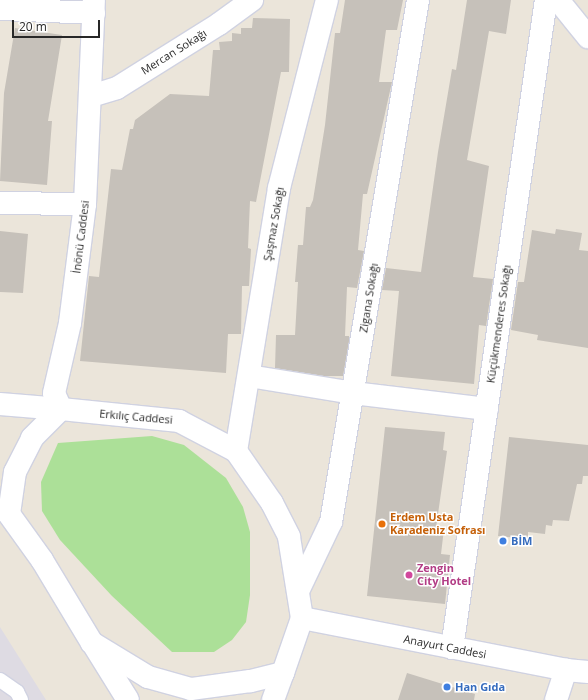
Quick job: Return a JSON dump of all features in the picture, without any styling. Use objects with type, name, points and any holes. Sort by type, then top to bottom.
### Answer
[{"type":"street","name":"Mercan Sokağı","points":[[91,96],[117,88],[219,24],[252,0]]},
{"type":"street","name":"Şaşmaz Sokağı","points":[[236,451],[279,188],[327,0]]},
{"type":"street","name":"Zigana Sokağı","points":[[299,589],[331,522],[418,0]]},
{"type":"street","name":"Küçükmenderes Sokağı","points":[[452,648],[546,0]]},
{"type":"street","points":[[558,0],[588,37]]},
{"type":"street","name":"İnönü Caddesi","points":[[60,409],[54,393],[70,323],[85,204],[94,7]]},
{"type":"street","points":[[0,9],[94,7]]},
{"type":"street","points":[[0,203],[85,204]]},
{"type":"street","points":[[248,376],[353,393],[487,409]]},
{"type":"street","points":[[0,404],[60,409]]},
{"type":"street","points":[[60,409],[32,438],[15,472],[5,512],[42,560],[128,700]]},
{"type":"street","name":"Erkılıç Caddesi","points":[[60,409],[179,421],[236,451],[272,503],[289,537],[299,589],[302,618],[273,700]]},
{"type":"street","name":"Anayurt Caddesi","points":[[302,618],[566,670],[588,672]]},
{"type":"street","points":[[92,643],[148,677],[191,689],[250,681],[283,673]]},
{"type":"street","points":[[556,700],[566,670]]},
{"type":"lane","points":[[0,680],[17,692],[21,700]]},
{"type":"shaded area","points":[[0,627],[46,700],[0,700]]},
{"type":"green space","points":[[152,436],[184,445],[226,478],[243,507],[250,532],[250,595],[246,622],[232,640],[214,652],[172,652],[112,596],[60,540],[42,511],[41,482],[58,443]]},
{"type":"building","points":[[345,0],[403,0],[397,30],[386,30],[379,82],[392,82],[367,194],[363,194],[358,250],[364,251],[357,288],[347,287],[345,336],[349,336],[349,341],[343,376],[324,376],[275,368],[276,335],[295,335],[298,282],[295,282],[298,245],[303,245],[306,207],[310,207],[313,200],[325,125],[335,33],[340,33]]},
{"type":"building","points":[[467,0],[511,0],[506,34],[489,31],[467,160],[489,166],[473,277],[493,279],[486,326],[479,325],[474,384],[391,376],[399,291],[382,290],[386,268],[421,272],[438,152],[452,69],[456,70]]},
{"type":"building","points":[[253,18],[290,19],[289,72],[281,72],[256,202],[250,201],[248,248],[251,249],[249,286],[242,286],[241,334],[228,334],[226,373],[80,361],[89,276],[99,277],[111,169],[122,170],[130,129],[133,129],[135,120],[170,94],[209,96],[213,50],[220,50],[219,42],[232,41],[232,33],[241,34],[241,28],[252,28]]},
{"type":"building","points":[[15,28],[62,35],[48,121],[52,121],[47,185],[0,181],[4,93]]},
{"type":"building","points":[[556,229],[582,233],[579,250],[588,251],[588,348],[537,340],[538,335],[511,330],[518,282],[524,282],[532,230],[555,234]]},
{"type":"building","points":[[0,231],[28,234],[23,293],[0,292]]},
{"type":"building","points":[[385,427],[445,432],[443,450],[447,451],[436,528],[444,529],[441,554],[450,555],[445,604],[367,596]]},
{"type":"building","points":[[509,437],[588,445],[588,476],[583,476],[582,484],[577,484],[569,521],[553,520],[552,526],[546,525],[545,534],[528,532],[528,539],[498,536]]},
{"type":"building","points":[[407,673],[475,694],[474,700],[398,700]]},
{"type":"place","name":"Erdem Usta Karadeniz Sofrası","points":[[382,524]]},
{"type":"place","name":"BİM","points":[[503,541]]},
{"type":"place","name":"Zengin City Hotel","points":[[409,575]]},
{"type":"place","name":"Han Gıda","points":[[447,687]]}]
